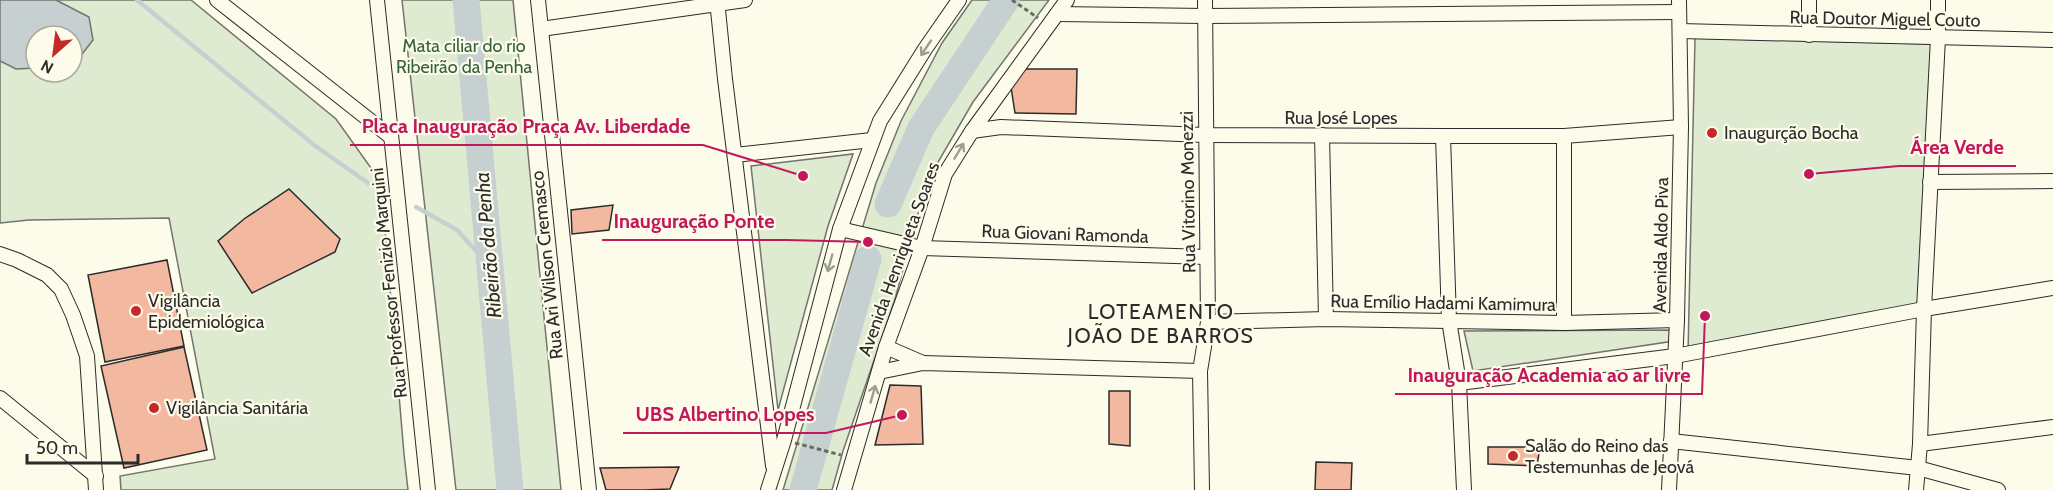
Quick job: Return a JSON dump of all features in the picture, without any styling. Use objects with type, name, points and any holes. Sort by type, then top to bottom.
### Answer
[{"type":"street","points":[[217,0],[391,137]]},
{"type":"street","name":"Rua Professor Fenizio Marquini","points":[[377,0],[429,490]]},
{"type":"street","name":"Rua Ari Wilson Cremasco","points":[[538,0],[589,490]]},
{"type":"street","points":[[541,29],[718,1],[745,0]]},
{"type":"street","points":[[768,490],[784,441],[840,229],[872,140],[880,121],[959,0]]},
{"type":"street","name":"Avenida Henriqueta Soares","points":[[844,490],[886,347],[922,248],[945,174],[972,131],[1067,0]]},
{"type":"street","name":"Rua Vitorino Monezzi","points":[[1202,490],[1200,371],[1208,322],[1204,0]]},
{"type":"street","points":[[1809,0],[1809,35]]},
{"type":"street","points":[[1916,490],[1920,444],[1938,0]]},
{"type":"street","points":[[718,1],[774,469]]},
{"type":"street","points":[[1053,20],[1679,6]]},
{"type":"street","name":"Avenida Aldo Piva","points":[[1669,490],[1677,321],[1681,127],[1679,6]]},
{"type":"street","name":"Rua Doutor Miguel Couto","points":[[1680,31],[2053,40]]},
{"type":"street","points":[[988,109],[1001,128]]},
{"type":"street","name":"Rua José Lopes","points":[[972,131],[1001,128],[1205,135],[1564,136],[1681,127]]},
{"type":"street","points":[[1322,135],[1326,318]]},
{"type":"street","points":[[1443,136],[1449,320],[1459,383],[1464,490]]},
{"type":"street","points":[[1564,136],[1564,323]]},
{"type":"street","points":[[735,155],[872,140]]},
{"type":"street","points":[[1930,182],[2053,181]]},
{"type":"street","name":"Rua Giovani Ramonda","points":[[840,229],[922,248],[1207,257]]},
{"type":"street","points":[[0,254],[47,275],[61,289],[73,315],[87,356],[96,483]]},
{"type":"street","points":[[1459,383],[1675,356],[1924,309],[2053,288]]},
{"type":"street","name":"Rua Emílio Hadami Kamimura","points":[[1208,322],[1326,318],[1564,323],[1677,321]]},
{"type":"street","points":[[886,347],[923,363]]},
{"type":"street","points":[[879,372],[923,363],[1200,371]]},
{"type":"street","points":[[0,398],[96,483]]},
{"type":"street","points":[[1920,444],[2053,427]]},
{"type":"street","points":[[1671,441],[1918,468],[1998,490]]},
{"type":"path","points":[[1012,0],[1053,20]]},
{"type":"path","points":[[805,445],[829,452]]},
{"type":"green space","points":[[0,0],[191,0],[336,119],[381,182],[408,490],[121,490],[120,476],[215,459],[169,218],[29,220],[0,223]]},
{"type":"green space","name":"Mata ciliar do rio Ribeirão da Penha","points":[[402,0],[513,0],[561,490],[456,490]]},
{"type":"green space","points":[[972,0],[1049,0],[973,102],[927,181],[895,299],[832,490],[783,490],[876,183],[901,121],[942,43]]},
{"type":"green space","points":[[1695,38],[1932,44],[1918,304],[1688,354]]},
{"type":"green space","points":[[853,154],[828,226],[778,410],[751,166]]},
{"type":"green space","points":[[1673,330],[1674,341],[1473,371],[1464,331]]},
{"type":"shaded area","points":[[0,0],[56,0],[89,17],[93,40],[84,52],[84,24],[24,24],[24,69],[16,69],[0,61]]},
{"type":"building","points":[[1024,69],[1077,69],[1076,114],[1015,113],[1011,87]]},
{"type":"building","points":[[289,189],[340,239],[335,252],[252,293],[218,241],[244,219]]},
{"type":"building","points":[[613,205],[609,230],[572,234],[571,210]]},
{"type":"building","name":"Vigilância Epidemiológica","points":[[167,260],[184,346],[105,362],[88,275]]},
{"type":"building","name":"Vigilância Sanitária","points":[[184,347],[207,450],[124,468],[101,366]]},
{"type":"building","points":[[890,385],[921,386],[923,444],[875,445]]},
{"type":"building","points":[[1109,391],[1130,391],[1130,446],[1109,444]]},
{"type":"building","name":"Salão do Reino das Testemunhas de Jeová","points":[[1488,447],[1540,447],[1537,466],[1488,464]]},
{"type":"building","points":[[1316,462],[1352,463],[1351,490],[1315,490]]},
{"type":"building","points":[[679,467],[670,489],[643,490],[606,490],[600,468]]},
{"type":"waterway","points":[[137,0],[314,145],[368,183]]},
{"type":"waterway","name":"Ribeirão da Penha","points":[[466,0],[510,490]]},
{"type":"waterway","points":[[888,204],[921,128],[1006,0]]},
{"type":"waterway","points":[[416,207],[457,230],[490,266]]},
{"type":"waterway","points":[[803,490],[868,259]]},
{"type":"place","name":"Inaugurção Bocha","points":[[1712,133]]},
{"type":"place","name":"Área Verde","points":[[1809,174]]},
{"type":"place","name":"Placa Inauguração Praça Av. Liberdade","points":[[803,176]]},
{"type":"place","name":"Inauguração Ponte","points":[[868,242]]},
{"type":"place","name":"Vigilância Epidemiológica","points":[[136,311]]},
{"type":"place","name":"Inauguração Academia ao ar livre","points":[[1705,316]]},
{"type":"place","name":"Vigilância Sanitária","points":[[154,408]]},
{"type":"place","name":"UBS Albertino Lopes","points":[[902,415]]},
{"type":"place","name":"Salão do Reino das Testemunhas de Jeová","points":[[1513,456]]},
{"type":"district","name":"LOTEAMENTO JOÃO DE BARROS","points":[[1161,324]]}]
